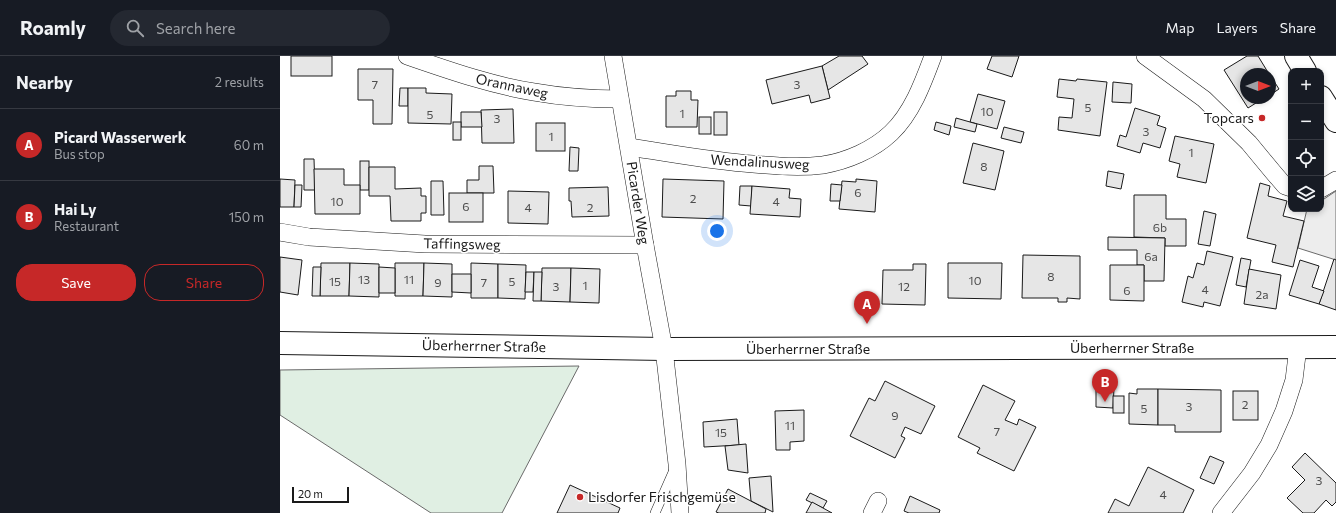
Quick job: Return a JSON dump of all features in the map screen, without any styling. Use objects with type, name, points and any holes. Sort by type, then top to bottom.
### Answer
[{"type":"main road","points":[[1296,56],[1303,68]]},
{"type":"main road","points":[[1324,102],[1336,121]]},
{"type":"main road","name":"Überherrner Straße","points":[[280,343],[664,349],[1336,347]]},
{"type":"street","name":"Orannaweg","points":[[407,56],[463,75],[533,92],[578,98],[620,99]]},
{"type":"street","name":"Picarder Weg","points":[[613,56],[664,349],[677,464],[680,513]]},
{"type":"street","name":"Wendalinusweg","points":[[629,147],[728,162],[797,167],[824,165],[850,157],[874,147],[892,133],[907,114],[922,86],[933,56]]},
{"type":"street","points":[[1145,56],[1204,99],[1249,143],[1285,186],[1288,187]]},
{"type":"street","points":[[1324,187],[1336,180]]},
{"type":"street","name":"Taffingsweg","points":[[280,232],[309,237],[425,244],[645,245]]},
{"type":"street","points":[[1221,513],[1252,473],[1269,444],[1284,411],[1294,380],[1298,347]]},
{"type":"lane","points":[[655,513],[677,464]]},
{"type":"green space","points":[[579,366],[502,513],[431,513],[280,415],[280,370]]},
{"type":"shaded area","points":[[1336,191],[1336,260],[1298,248],[1306,212],[1324,212],[1324,199]]},
{"type":"building","points":[[291,56],[332,56],[332,76],[291,76]]},
{"type":"building","points":[[839,56],[862,56],[868,64],[828,90],[822,66]]},
{"type":"building","points":[[992,56],[1019,56],[1012,77],[987,69]]},
{"type":"building","points":[[1247,56],[1258,56],[1265,68],[1240,68],[1240,95],[1224,70]]},
{"type":"building","points":[[822,66],[830,98],[811,103],[809,95],[772,104],[766,80]]},
{"type":"building","points":[[358,69],[393,69],[392,124],[373,124],[373,100],[358,100]]},
{"type":"building","points":[[1059,79],[1107,82],[1100,136],[1058,130],[1059,117],[1072,118],[1074,99],[1057,97]]},
{"type":"building","points":[[1113,82],[1132,84],[1131,103],[1112,102]]},
{"type":"building","points":[[1276,84],[1279,89],[1276,91]]},
{"type":"building","points":[[400,88],[408,88],[408,106],[399,106]]},
{"type":"building","points":[[408,88],[426,88],[426,93],[452,94],[451,124],[408,123]]},
{"type":"building","points":[[676,91],[691,91],[691,100],[698,100],[697,127],[666,127],[666,96],[676,96]]},
{"type":"building","points":[[978,94],[1005,101],[997,129],[970,122]]},
{"type":"building","points":[[1245,104],[1254,104],[1248,108]]},
{"type":"building","points":[[1135,108],[1160,116],[1157,125],[1166,128],[1160,148],[1143,143],[1140,153],[1117,146],[1120,135],[1126,137]]},
{"type":"building","points":[[513,109],[514,143],[482,143],[481,110]]},
{"type":"building","points":[[461,112],[481,112],[482,127],[461,127]]},
{"type":"building","points":[[714,112],[727,112],[727,135],[714,135]]},
{"type":"building","points":[[699,117],[711,117],[711,134],[699,134]]},
{"type":"building","points":[[956,118],[977,124],[975,132],[954,127]]},
{"type":"building","points":[[453,122],[461,122],[461,140],[453,140]]},
{"type":"building","points":[[936,122],[951,126],[949,135],[934,130]]},
{"type":"building","points":[[536,123],[565,123],[565,151],[536,151]]},
{"type":"building","points":[[1004,127],[1024,132],[1021,143],[1001,138]]},
{"type":"building","points":[[1175,136],[1214,144],[1206,183],[1177,177],[1180,164],[1169,161]]},
{"type":"building","points":[[973,143],[1004,151],[995,190],[963,183]]},
{"type":"building","points":[[570,147],[579,148],[578,171],[569,171]]},
{"type":"building","points":[[304,159],[314,159],[315,190],[304,190]]},
{"type":"building","points":[[360,161],[369,161],[369,190],[360,190]]},
{"type":"building","points":[[479,166],[493,166],[494,193],[467,193],[467,180],[479,180]]},
{"type":"building","points":[[369,167],[395,167],[395,189],[421,188],[421,196],[426,196],[426,213],[421,213],[421,221],[391,221],[390,196],[369,196]]},
{"type":"building","points":[[314,169],[344,169],[344,185],[360,185],[360,214],[315,214]]},
{"type":"building","points":[[1108,171],[1124,174],[1121,189],[1106,186]]},
{"type":"building","points":[[280,179],[295,180],[294,207],[280,207]]},
{"type":"building","points":[[663,179],[724,181],[723,219],[662,217]]},
{"type":"building","points":[[856,179],[877,181],[875,212],[839,209],[842,181],[856,182]]},
{"type":"building","points":[[431,181],[443,181],[444,215],[431,215]]},
{"type":"building","points":[[1260,183],[1270,186],[1268,196],[1287,201],[1283,216],[1304,221],[1293,267],[1272,262],[1276,245],[1247,238]]},
{"type":"building","points":[[831,184],[842,185],[840,201],[830,201]]},
{"type":"building","points":[[295,185],[302,185],[301,207],[294,207]]},
{"type":"building","points":[[740,186],[752,186],[751,206],[739,205]]},
{"type":"building","points":[[752,186],[790,189],[789,198],[801,199],[800,217],[750,214]]},
{"type":"building","points":[[608,187],[609,216],[572,217],[571,201],[569,201],[569,188]]},
{"type":"building","points":[[508,191],[549,192],[548,224],[508,223]]},
{"type":"building","points":[[449,193],[483,193],[483,222],[449,222]]},
{"type":"building","points":[[1134,195],[1166,195],[1166,219],[1186,219],[1186,246],[1165,246],[1165,238],[1134,237]]},
{"type":"building","points":[[1204,211],[1216,214],[1210,246],[1198,244]]},
{"type":"building","points":[[1108,237],[1165,238],[1164,281],[1144,281],[1144,265],[1137,265],[1137,250],[1108,250]]},
{"type":"building","points":[[1207,251],[1233,257],[1220,306],[1204,302],[1203,307],[1182,302],[1188,276],[1193,278],[1197,263],[1204,265]]},
{"type":"building","points":[[1023,255],[1080,256],[1080,299],[1067,298],[1067,302],[1058,302],[1058,298],[1022,298]]},
{"type":"building","points":[[280,257],[302,260],[298,295],[280,292]]},
{"type":"building","points":[[1241,258],[1251,260],[1246,287],[1236,285]]},
{"type":"building","points":[[1334,259],[1336,260],[1336,310],[1319,304]]},
{"type":"building","points":[[1300,260],[1319,266],[1312,287],[1324,291],[1319,304],[1289,295]]},
{"type":"building","points":[[321,263],[350,263],[349,296],[320,296]]},
{"type":"building","points":[[350,263],[379,264],[379,297],[349,296]]},
{"type":"building","points":[[395,263],[424,263],[423,296],[395,296]]},
{"type":"building","points":[[424,263],[452,264],[452,297],[423,296]]},
{"type":"building","points":[[471,263],[498,264],[498,298],[471,298]]},
{"type":"building","points":[[948,263],[1002,263],[1001,299],[948,298]]},
{"type":"building","points":[[498,264],[526,265],[525,299],[498,298]]},
{"type":"building","points":[[913,264],[926,264],[925,305],[882,304],[883,270],[913,270]]},
{"type":"building","points":[[1110,265],[1144,265],[1144,301],[1110,300]]},
{"type":"building","points":[[313,267],[321,267],[320,296],[312,296]]},
{"type":"building","points":[[379,267],[395,268],[395,293],[379,293]]},
{"type":"building","points":[[542,268],[571,268],[570,302],[541,301]]},
{"type":"building","points":[[571,268],[600,269],[599,303],[570,302]]},
{"type":"building","points":[[1249,269],[1281,275],[1276,309],[1244,304]]},
{"type":"building","points":[[526,272],[534,272],[533,292],[525,292]]},
{"type":"building","points":[[534,272],[542,272],[541,301],[533,301]]},
{"type":"building","points":[[452,274],[471,274],[471,293],[452,292]]},
{"type":"building","points":[[885,381],[935,406],[921,434],[905,427],[901,436],[905,438],[895,458],[850,436],[869,398],[875,401]]},
{"type":"building","points":[[983,385],[1015,401],[1005,420],[1017,425],[1019,419],[1036,427],[1014,471],[977,453],[980,448],[958,437]]},
{"type":"building","points":[[1096,388],[1114,388],[1113,408],[1096,407]]},
{"type":"building","points":[[1137,389],[1158,389],[1158,425],[1129,424],[1129,393],[1137,394]]},
{"type":"building","points":[[1158,389],[1221,390],[1221,432],[1175,432],[1175,425],[1158,425]]},
{"type":"building","points":[[1233,391],[1258,391],[1258,420],[1233,420]]},
{"type":"building","points":[[1113,396],[1124,396],[1124,413],[1113,413]]},
{"type":"building","points":[[804,410],[804,441],[790,442],[790,450],[776,450],[775,411]]},
{"type":"building","points":[[737,419],[739,445],[704,447],[703,422]]},
{"type":"building","points":[[746,444],[748,473],[728,470],[725,446]]},
{"type":"building","points":[[1305,453],[1336,483],[1336,502],[1332,506],[1326,500],[1314,513],[1303,513],[1287,498],[1305,480],[1292,467]]},
{"type":"building","points":[[1210,456],[1224,462],[1214,484],[1200,478]]},
{"type":"building","points":[[1148,467],[1194,490],[1183,513],[1108,513],[1115,499],[1129,506]]},
{"type":"building","points":[[771,476],[773,512],[751,501],[749,478]]},
{"type":"building","name":"Lisdorfer Frischgemüse","points":[[570,485],[620,508],[618,513],[557,513]]},
{"type":"building","points":[[728,489],[766,509],[765,513],[716,512]]},
{"type":"building","points":[[810,493],[827,501],[823,508],[806,500]]},
{"type":"building","points":[[910,496],[940,510],[939,513],[909,513],[904,511]]},
{"type":"building","points":[[812,502],[823,508],[832,513],[806,513]]},
{"type":"place","name":"Topcars","points":[[1262,118]]},
{"type":"place","name":"Picard Wasserwerk","points":[[867,324]]},
{"type":"place","name":"Hai Ly","points":[[1105,402]]},
{"type":"place","name":"Lisdorfer Frischgemüse","points":[[580,497]]}]
